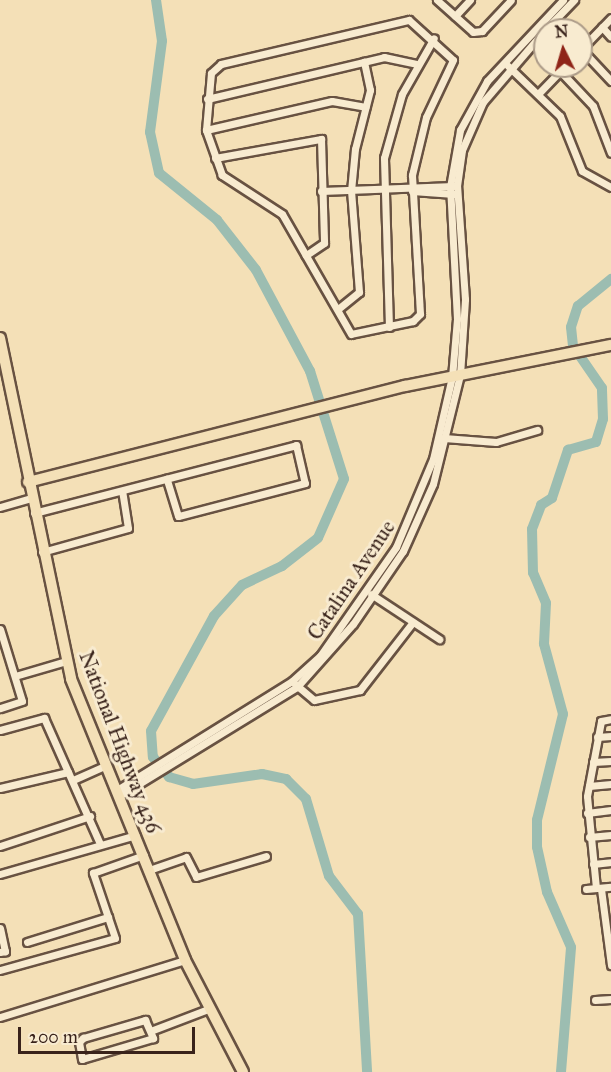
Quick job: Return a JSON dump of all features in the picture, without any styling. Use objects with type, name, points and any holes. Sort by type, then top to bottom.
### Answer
[{"type":"main road","name":"National Highway 436","points":[[0,338],[34,513],[66,660],[185,960],[243,1072]]},
{"type":"main road","points":[[28,482],[365,397],[611,345]]},
{"type":"street","points":[[437,0],[470,31],[482,31],[512,0]]},
{"type":"street","points":[[454,16],[470,0]]},
{"type":"street","name":"Catalina Avenue","points":[[118,793],[295,684],[325,661],[371,594],[425,505],[456,376],[465,299],[453,190],[474,116],[507,65],[563,0]]},
{"type":"street","name":"Catalina Avenue","points":[[557,18],[574,0]]},
{"type":"street","points":[[593,36],[611,18]]},
{"type":"street","points":[[405,21],[416,21],[434,38],[453,63],[420,134],[412,191],[420,314],[389,327],[351,334],[282,214],[231,185],[215,158],[206,130],[207,99],[211,73],[221,64],[405,21]]},
{"type":"street","points":[[602,27],[611,37]]},
{"type":"street","points":[[389,327],[381,191],[391,125],[416,64],[434,38]]},
{"type":"street","name":"Catalina Avenue","points":[[507,65],[533,41]]},
{"type":"street","points":[[207,99],[391,57],[416,64]]},
{"type":"street","points":[[338,309],[359,292],[351,191],[365,106],[370,90],[364,62]]},
{"type":"street","points":[[593,62],[611,81]]},
{"type":"street","points":[[507,65],[539,93],[564,123],[582,171],[611,187]]},
{"type":"street","points":[[539,93],[553,78]]},
{"type":"street","points":[[570,78],[593,106],[611,153]]},
{"type":"street","points":[[206,130],[333,100],[365,106]]},
{"type":"street","points":[[215,158],[316,136],[324,145],[321,191],[324,243],[306,255]]},
{"type":"street","points":[[321,191],[453,190]]},
{"type":"street","points":[[443,437],[496,442],[537,429]]},
{"type":"street","points":[[34,513],[296,445],[305,483],[178,516],[167,479]]},
{"type":"street","points":[[42,552],[128,528],[122,491]]},
{"type":"street","points":[[0,507],[31,498]]},
{"type":"street","points":[[371,594],[439,639]]},
{"type":"street","points":[[295,684],[314,700],[360,690],[413,622]]},
{"type":"street","points":[[0,629],[22,702],[0,708]]},
{"type":"street","points":[[15,676],[66,660]]},
{"type":"street","points":[[0,730],[44,718],[90,816],[100,844]]},
{"type":"street","points":[[611,719],[601,721],[589,786],[587,813],[593,864],[611,965]]},
{"type":"street","points":[[597,737],[611,736]]},
{"type":"street","points":[[593,762],[611,761]]},
{"type":"street","points":[[73,780],[106,765]]},
{"type":"street","points":[[0,788],[68,772]]},
{"type":"street","points":[[589,786],[611,784]]},
{"type":"street","points":[[587,813],[611,810]]},
{"type":"street","points":[[0,846],[90,816]]},
{"type":"street","points":[[0,874],[100,844],[108,846],[136,835]]},
{"type":"street","points":[[589,837],[611,835]]},
{"type":"street","points":[[0,970],[115,938],[93,873],[144,855]]},
{"type":"street","points":[[149,870],[186,857],[196,877],[266,856]]},
{"type":"street","points":[[593,864],[611,862]]},
{"type":"street","points":[[586,889],[611,887]]},
{"type":"street","points":[[27,942],[108,917]]},
{"type":"street","points":[[0,928],[5,951],[0,952]]},
{"type":"street","points":[[0,1017],[185,960]]},
{"type":"street","points":[[595,1000],[611,999]]},
{"type":"street","points":[[153,1030],[208,1008]]},
{"type":"street","points":[[145,1020],[153,1030],[153,1038],[82,1059],[83,1038],[145,1020]]},
{"type":"waterway","points":[[156,0],[162,41],[150,132],[159,173],[217,220],[256,270],[310,371],[344,479],[318,538],[282,566],[242,585],[214,616],[151,731],[153,757],[169,777],[193,784],[262,774],[286,779],[306,799],[329,876],[358,914],[367,1072]]},
{"type":"waterway","points":[[561,1072],[571,947],[547,892],[537,847],[537,820],[563,714],[544,644],[546,603],[533,573],[532,529],[541,505],[552,498],[568,450],[596,442],[603,419],[602,388],[573,346],[571,327],[578,306],[611,279]]}]
